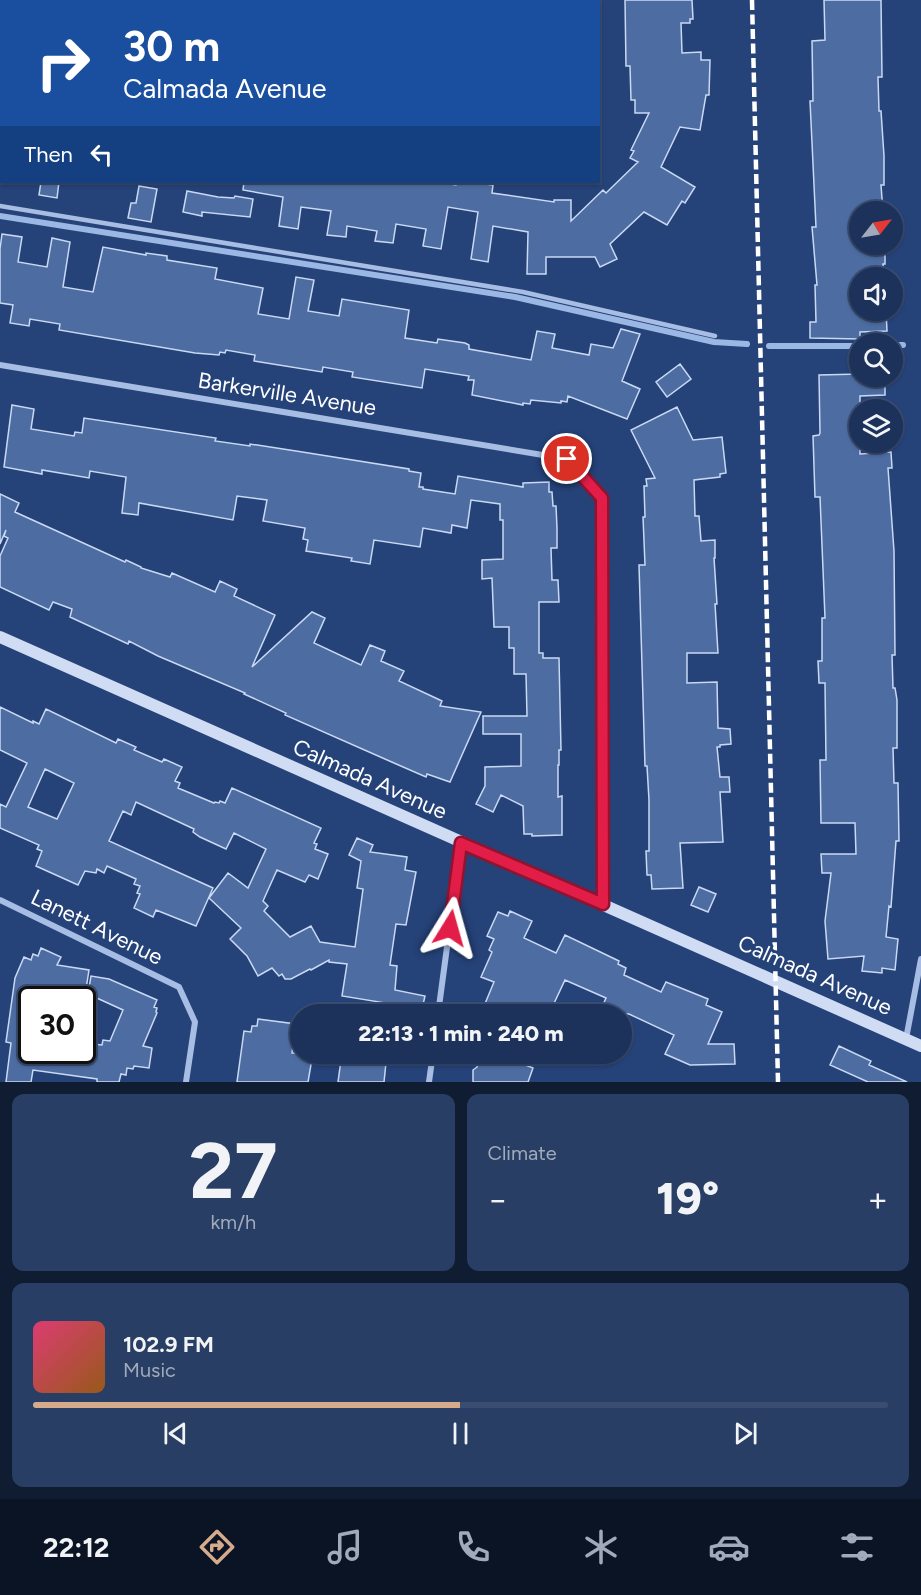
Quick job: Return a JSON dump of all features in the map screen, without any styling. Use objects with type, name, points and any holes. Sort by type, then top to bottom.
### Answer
[{"type":"street","name":"Barkerville Avenue","points":[[0,365],[567,459],[602,498],[603,904]]},
{"type":"street","name":"Calmada Avenue","points":[[0,637],[921,1046]]},
{"type":"street","points":[[439,1004],[461,843]]},
{"type":"street","name":"Lanett Avenue","points":[[0,900],[179,987],[195,1022],[186,1082]]},
{"type":"street","points":[[906,1039],[921,959]]},
{"type":"street","points":[[429,1082],[431,1064]]},
{"type":"lane","points":[[0,206],[523,292],[715,336]]},
{"type":"building","points":[[625,0],[692,0],[693,19],[690,19],[690,23],[681,23],[682,53],[701,52],[701,60],[710,60],[709,95],[706,95],[700,130],[680,127],[661,167],[695,187],[685,203],[682,201],[667,225],[644,212],[610,244],[617,259],[600,267],[595,257],[546,257],[546,274],[527,274],[528,232],[493,226],[488,262],[471,259],[478,212],[448,207],[441,249],[423,246],[426,229],[396,224],[393,243],[375,241],[377,231],[347,226],[346,237],[327,235],[331,211],[301,207],[298,229],[279,226],[283,197],[243,190],[244,183],[443,183],[456,185],[457,183],[478,183],[493,185],[492,193],[554,202],[554,200],[571,200],[571,221],[603,190],[606,193],[638,162],[630,158],[634,151],[631,150],[649,113],[635,113],[635,100],[631,100],[630,66],[626,66]]},
{"type":"building","points":[[824,0],[881,0],[882,77],[878,77],[884,156],[884,185],[881,185],[882,201],[849,201],[849,255],[885,255],[885,264],[883,267],[849,267],[849,321],[887,321],[887,331],[849,333],[849,339],[810,338],[810,322],[816,322],[815,285],[817,285],[812,227],[816,227],[810,101],[813,101],[812,41],[825,40]]},
{"type":"building","points":[[41,183],[59,183],[57,198],[39,195]]},
{"type":"building","points":[[139,186],[157,189],[151,222],[128,218],[131,203],[136,203]]},
{"type":"building","points":[[187,191],[218,197],[234,198],[235,196],[253,199],[250,217],[202,212],[202,216],[183,212]]},
{"type":"building","points":[[2,234],[22,237],[18,262],[47,267],[52,238],[70,242],[63,287],[93,292],[103,247],[146,255],[146,253],[167,256],[167,260],[217,268],[215,279],[263,288],[258,314],[289,319],[296,277],[314,280],[308,311],[339,316],[342,299],[409,310],[405,338],[437,343],[438,339],[465,343],[469,345],[469,349],[531,360],[537,331],[555,334],[552,348],[589,355],[591,344],[613,348],[621,329],[640,334],[622,381],[640,389],[627,419],[568,396],[567,402],[531,400],[530,404],[523,403],[523,405],[472,395],[474,380],[468,380],[469,376],[425,369],[422,388],[352,377],[353,372],[323,367],[322,372],[254,361],[255,355],[226,350],[225,353],[220,352],[219,355],[195,353],[59,330],[60,324],[30,319],[29,326],[10,323],[13,305],[0,303]]},
{"type":"building","points":[[680,364],[691,379],[667,397],[656,382]]},
{"type":"building","points":[[849,374],[849,387],[885,387],[885,395],[849,399],[849,453],[891,453],[892,468],[888,468],[894,551],[895,655],[892,655],[893,688],[895,688],[897,700],[897,748],[893,748],[894,783],[898,783],[899,841],[896,841],[891,907],[889,906],[886,937],[898,939],[895,970],[882,968],[882,973],[862,971],[864,956],[828,959],[825,921],[831,873],[822,873],[821,854],[856,854],[855,823],[821,823],[820,760],[826,760],[825,683],[819,683],[818,661],[822,661],[822,618],[825,618],[820,497],[815,497],[813,436],[820,433],[819,375]]},
{"type":"building","points":[[12,405],[34,409],[31,429],[74,436],[75,432],[82,433],[84,418],[216,438],[215,441],[250,446],[250,444],[409,469],[409,471],[421,473],[419,487],[455,494],[458,476],[523,487],[523,483],[549,482],[553,506],[556,506],[557,528],[557,548],[551,548],[552,580],[558,580],[559,602],[539,602],[539,653],[543,653],[543,658],[559,658],[561,750],[559,750],[558,765],[558,797],[562,796],[562,835],[524,834],[523,806],[501,795],[493,812],[476,804],[485,786],[485,767],[521,766],[521,734],[483,734],[483,716],[527,716],[526,674],[514,674],[514,648],[509,648],[509,627],[494,627],[492,578],[482,579],[482,560],[503,559],[503,520],[500,520],[500,504],[471,500],[467,528],[452,525],[451,533],[423,528],[420,547],[374,540],[370,564],[351,561],[352,558],[306,551],[308,540],[303,539],[305,528],[263,521],[267,500],[237,496],[233,520],[139,503],[138,515],[122,513],[126,477],[90,471],[89,478],[42,470],[42,474],[4,467]]},
{"type":"building","points":[[677,407],[693,440],[722,437],[726,473],[720,474],[720,477],[694,480],[695,516],[699,516],[701,541],[715,540],[718,653],[687,653],[687,683],[717,682],[718,728],[730,729],[731,744],[717,747],[720,777],[729,777],[730,792],[720,792],[723,842],[680,843],[683,888],[652,889],[651,875],[647,875],[646,851],[649,851],[649,800],[647,766],[645,766],[639,565],[645,565],[644,486],[647,486],[646,479],[655,478],[631,430]]},
{"type":"building","points":[[0,494],[19,503],[15,512],[125,562],[126,560],[141,568],[170,577],[172,573],[215,592],[220,581],[237,589],[234,596],[275,615],[252,667],[312,612],[325,618],[314,643],[361,665],[370,645],[385,651],[381,661],[404,671],[399,681],[442,701],[440,706],[481,712],[450,782],[427,774],[426,777],[285,715],[286,713],[245,693],[158,656],[129,641],[128,644],[70,617],[72,609],[53,602],[49,610],[0,587],[0,556],[8,538],[4,536],[6,530],[0,544]]},
{"type":"building","points":[[0,707],[39,724],[46,709],[116,743],[118,739],[136,747],[134,750],[162,762],[164,759],[182,767],[175,781],[180,783],[178,788],[214,803],[220,801],[225,803],[232,788],[321,828],[314,843],[317,844],[315,849],[328,854],[318,879],[309,875],[305,882],[277,870],[263,901],[268,906],[264,911],[290,937],[311,926],[320,942],[355,947],[363,889],[357,888],[361,861],[349,855],[357,838],[373,845],[370,852],[407,857],[405,870],[416,872],[406,925],[396,924],[390,965],[397,966],[395,990],[425,996],[423,1004],[391,1004],[342,996],[347,964],[329,962],[329,960],[291,979],[285,979],[282,974],[279,976],[272,968],[258,976],[247,956],[230,939],[241,928],[209,898],[228,873],[248,888],[266,849],[234,833],[226,849],[200,837],[193,832],[194,829],[136,802],[131,815],[123,811],[109,841],[213,888],[196,926],[156,910],[153,917],[134,908],[140,894],[137,893],[140,886],[134,884],[136,879],[107,866],[104,873],[97,869],[96,873],[85,871],[78,885],[36,866],[42,851],[37,849],[39,845],[0,828],[0,804],[6,807],[27,763],[0,750]],"holes":[[[45,769],[74,783],[57,819],[28,807]]]},
{"type":"building","points":[[699,887],[716,894],[708,912],[691,905]]},
{"type":"building","points":[[510,911],[532,921],[524,938],[556,953],[565,935],[619,961],[618,964],[626,968],[624,975],[661,992],[666,982],[708,999],[706,1005],[722,1012],[708,1044],[734,1044],[735,1064],[690,1065],[665,1054],[674,1035],[632,1015],[632,1004],[603,1004],[606,998],[565,980],[554,1004],[485,1004],[494,982],[481,977],[492,952],[489,950],[494,939],[487,936],[498,912],[508,916]]},
{"type":"building","points":[[41,948],[61,957],[57,965],[89,970],[86,986],[18,986],[18,1064],[96,1064],[96,1044],[102,1045],[103,1040],[110,1041],[123,1010],[96,998],[96,986],[89,986],[91,976],[109,979],[157,1000],[154,1007],[157,1008],[157,1013],[143,1046],[152,1048],[149,1068],[134,1066],[133,1069],[127,1068],[126,1075],[121,1074],[119,1082],[97,1082],[97,1079],[33,1070],[31,1082],[6,1082],[11,1043],[6,1042],[15,978],[24,957],[31,960],[33,954],[38,956]]},
{"type":"building","points":[[258,1019],[290,1023],[290,1064],[311,1064],[308,1082],[237,1082],[244,1031],[251,1032],[252,1026],[257,1026]]},
{"type":"building","points":[[839,1046],[871,1061],[869,1065],[907,1082],[868,1082],[830,1065]]},
{"type":"building","points":[[340,1064],[386,1064],[384,1082],[338,1082]]},
{"type":"building","points":[[478,1064],[523,1064],[533,1068],[528,1082],[473,1082],[473,1070]]},
{"type":"waterway","points":[[0,216],[515,297],[714,342],[747,344]]},
{"type":"waterway","points":[[769,346],[849,346]]},
{"type":"railway","points":[[752,0],[778,1082]]},
{"type":"route","points":[[450,928],[461,843],[603,904],[602,498],[567,459]]}]
